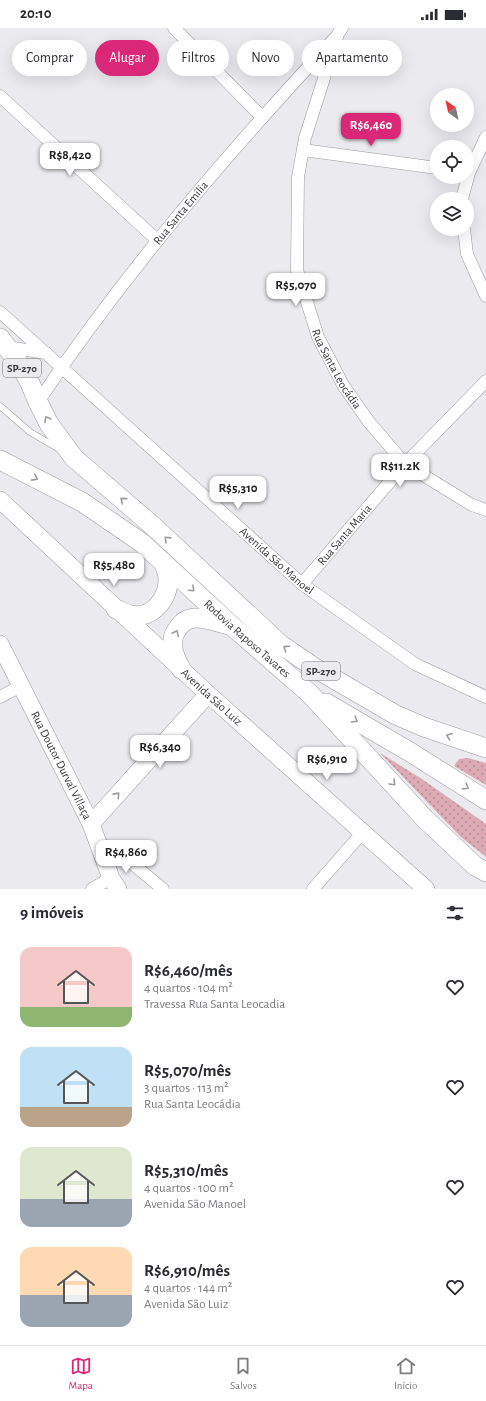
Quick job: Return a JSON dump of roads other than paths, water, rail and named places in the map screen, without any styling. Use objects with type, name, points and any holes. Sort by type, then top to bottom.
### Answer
[{"type":"main road","name":"SP-270","points":[[4,342],[30,383],[49,424],[74,458]]},
{"type":"main road","name":"Rodovia Raposo Tavares","points":[[74,458],[153,526],[280,644],[315,668],[396,714],[424,727],[486,748]]},
{"type":"main road","name":"Rodovia Raposo Tavares","points":[[0,460],[82,502],[142,543],[232,626],[309,693],[424,818],[475,866],[486,872]]},
{"type":"main road","name":"Avenida São Luiz","points":[[0,500],[208,694],[426,889]]},
{"type":"main road","points":[[116,609],[130,615],[137,616],[145,614],[159,605],[164,600],[167,592],[169,576],[164,563]]},
{"type":"main road","points":[[181,669],[173,649],[173,638],[177,629],[184,622],[195,618],[232,626]]},
{"type":"main road","name":"Rua Doutor Durval Villaça","points":[[0,644],[91,824],[115,883]]},
{"type":"main road","points":[[309,693],[410,752],[486,800]]},
{"type":"main road","points":[[91,824],[208,694]]},
{"type":"street","points":[[174,28],[262,117]]},
{"type":"street","name":"Rua Santa Emília","points":[[38,402],[61,367],[157,240],[262,117],[340,31]]},
{"type":"street","name":"Rua Santa Leocádia","points":[[340,31],[305,138],[298,177],[297,270],[318,337],[343,385],[369,422],[405,464],[472,505],[486,510]]},
{"type":"street","points":[[0,96],[157,240]]},
{"type":"street","points":[[474,161],[486,137]]},
{"type":"street","points":[[303,150],[430,167]]},
{"type":"street","points":[[465,236],[467,254],[486,296]]},
{"type":"street","name":"Avenida São Manoel","points":[[0,312],[302,584],[415,664],[486,697]]},
{"type":"street","points":[[4,342],[46,353]]},
{"type":"street","name":"Rua Santa Maria","points":[[302,584],[405,464],[486,381]]},
{"type":"street","points":[[0,697],[21,686]]},
{"type":"street","points":[[313,889],[363,832]]},
{"type":"street","points":[[98,843],[116,850],[163,889]]},
{"type":"street","points":[[92,889],[115,883]]},
{"type":"lane","name":"SP-270","points":[[0,406],[30,432],[74,458]]}]
